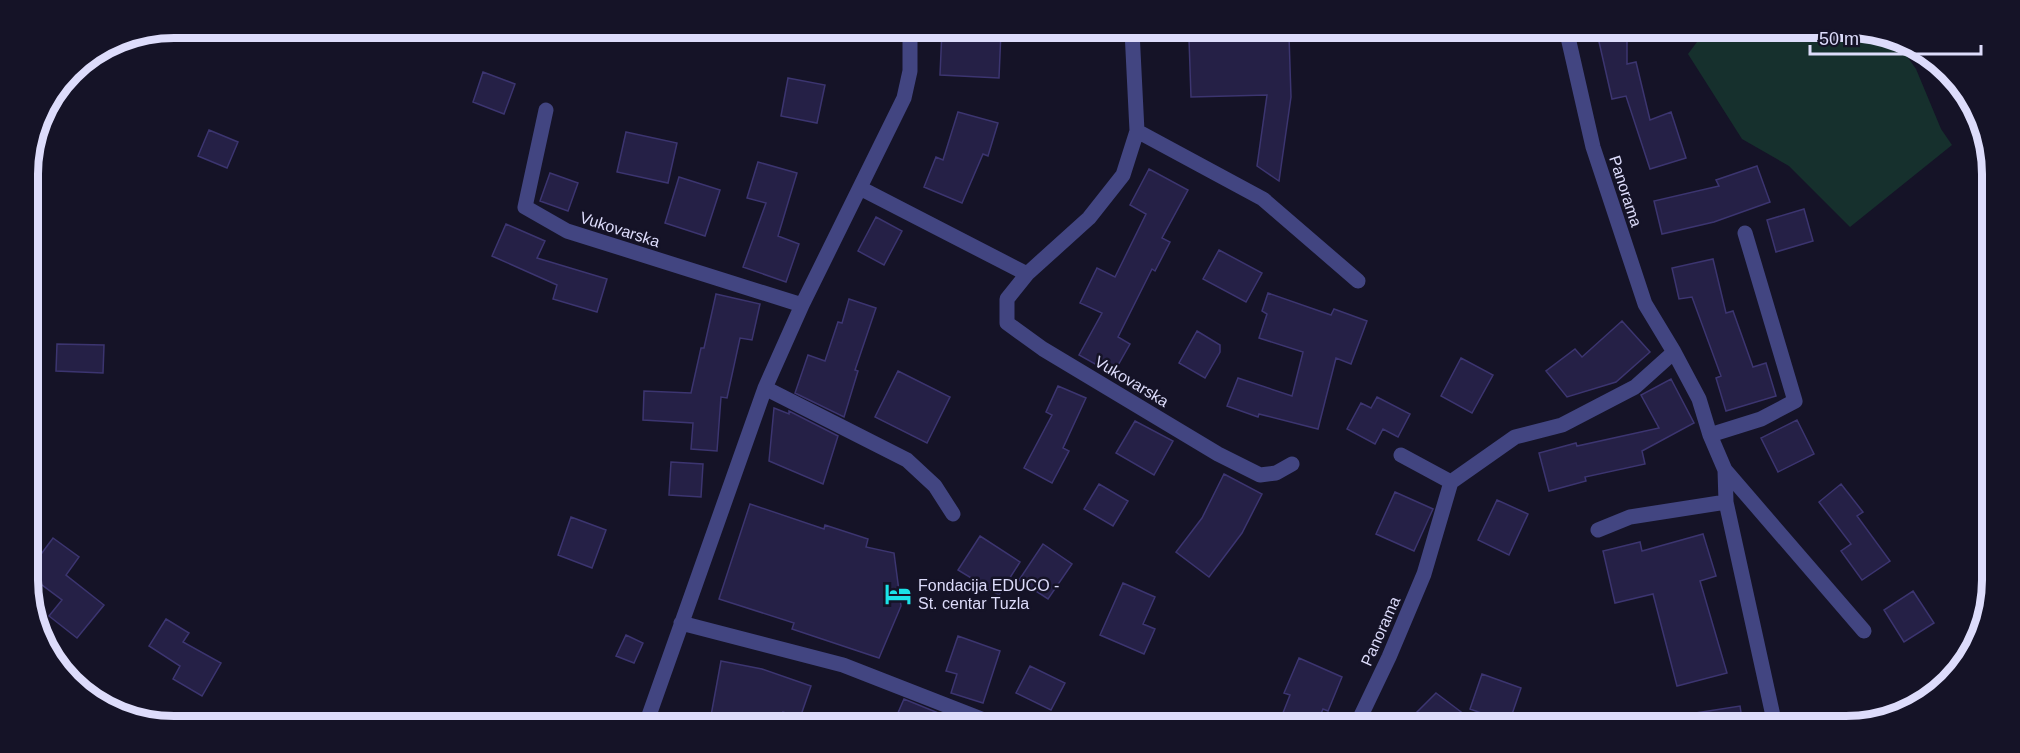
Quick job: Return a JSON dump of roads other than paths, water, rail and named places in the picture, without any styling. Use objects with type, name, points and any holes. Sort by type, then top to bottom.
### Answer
[{"type":"street","points":[[649,716],[765,388],[802,305],[904,98],[910,71],[910,38]]},
{"type":"street","name":"Vukovarska","points":[[1132,38],[1137,131],[1123,175],[1089,218],[1027,274],[1007,299],[1007,323],[1042,349],[1218,454],[1260,475],[1276,473],[1292,464]]},
{"type":"street","name":"Panorama","points":[[1568,38],[1593,147],[1645,304],[1699,399],[1710,435],[1725,470],[1864,631]]},
{"type":"street","name":"Vukovarska","points":[[546,110],[525,207],[567,231],[802,305]]},
{"type":"street","points":[[1137,131],[1263,199],[1358,281]]},
{"type":"street","points":[[860,188],[1027,274]]},
{"type":"street","points":[[1710,435],[1761,419],[1795,402],[1744,233]]},
{"type":"street","points":[[1401,455],[1451,482],[1515,437],[1562,425],[1635,387],[1674,352]]},
{"type":"street","points":[[765,388],[907,460],[935,486],[953,514]]},
{"type":"street","name":"Panorama","points":[[1725,470],[1726,502],[1773,715]]},
{"type":"street","name":"Panorama","points":[[1361,715],[1424,574],[1451,482]]},
{"type":"street","points":[[1598,530],[1630,517],[1726,502]]},
{"type":"street","points":[[681,623],[843,665],[972,716]]},
{"type":"place","name":"Fondacija EDUCO - St. centar Tuzla","points":[[898,594]]}]
